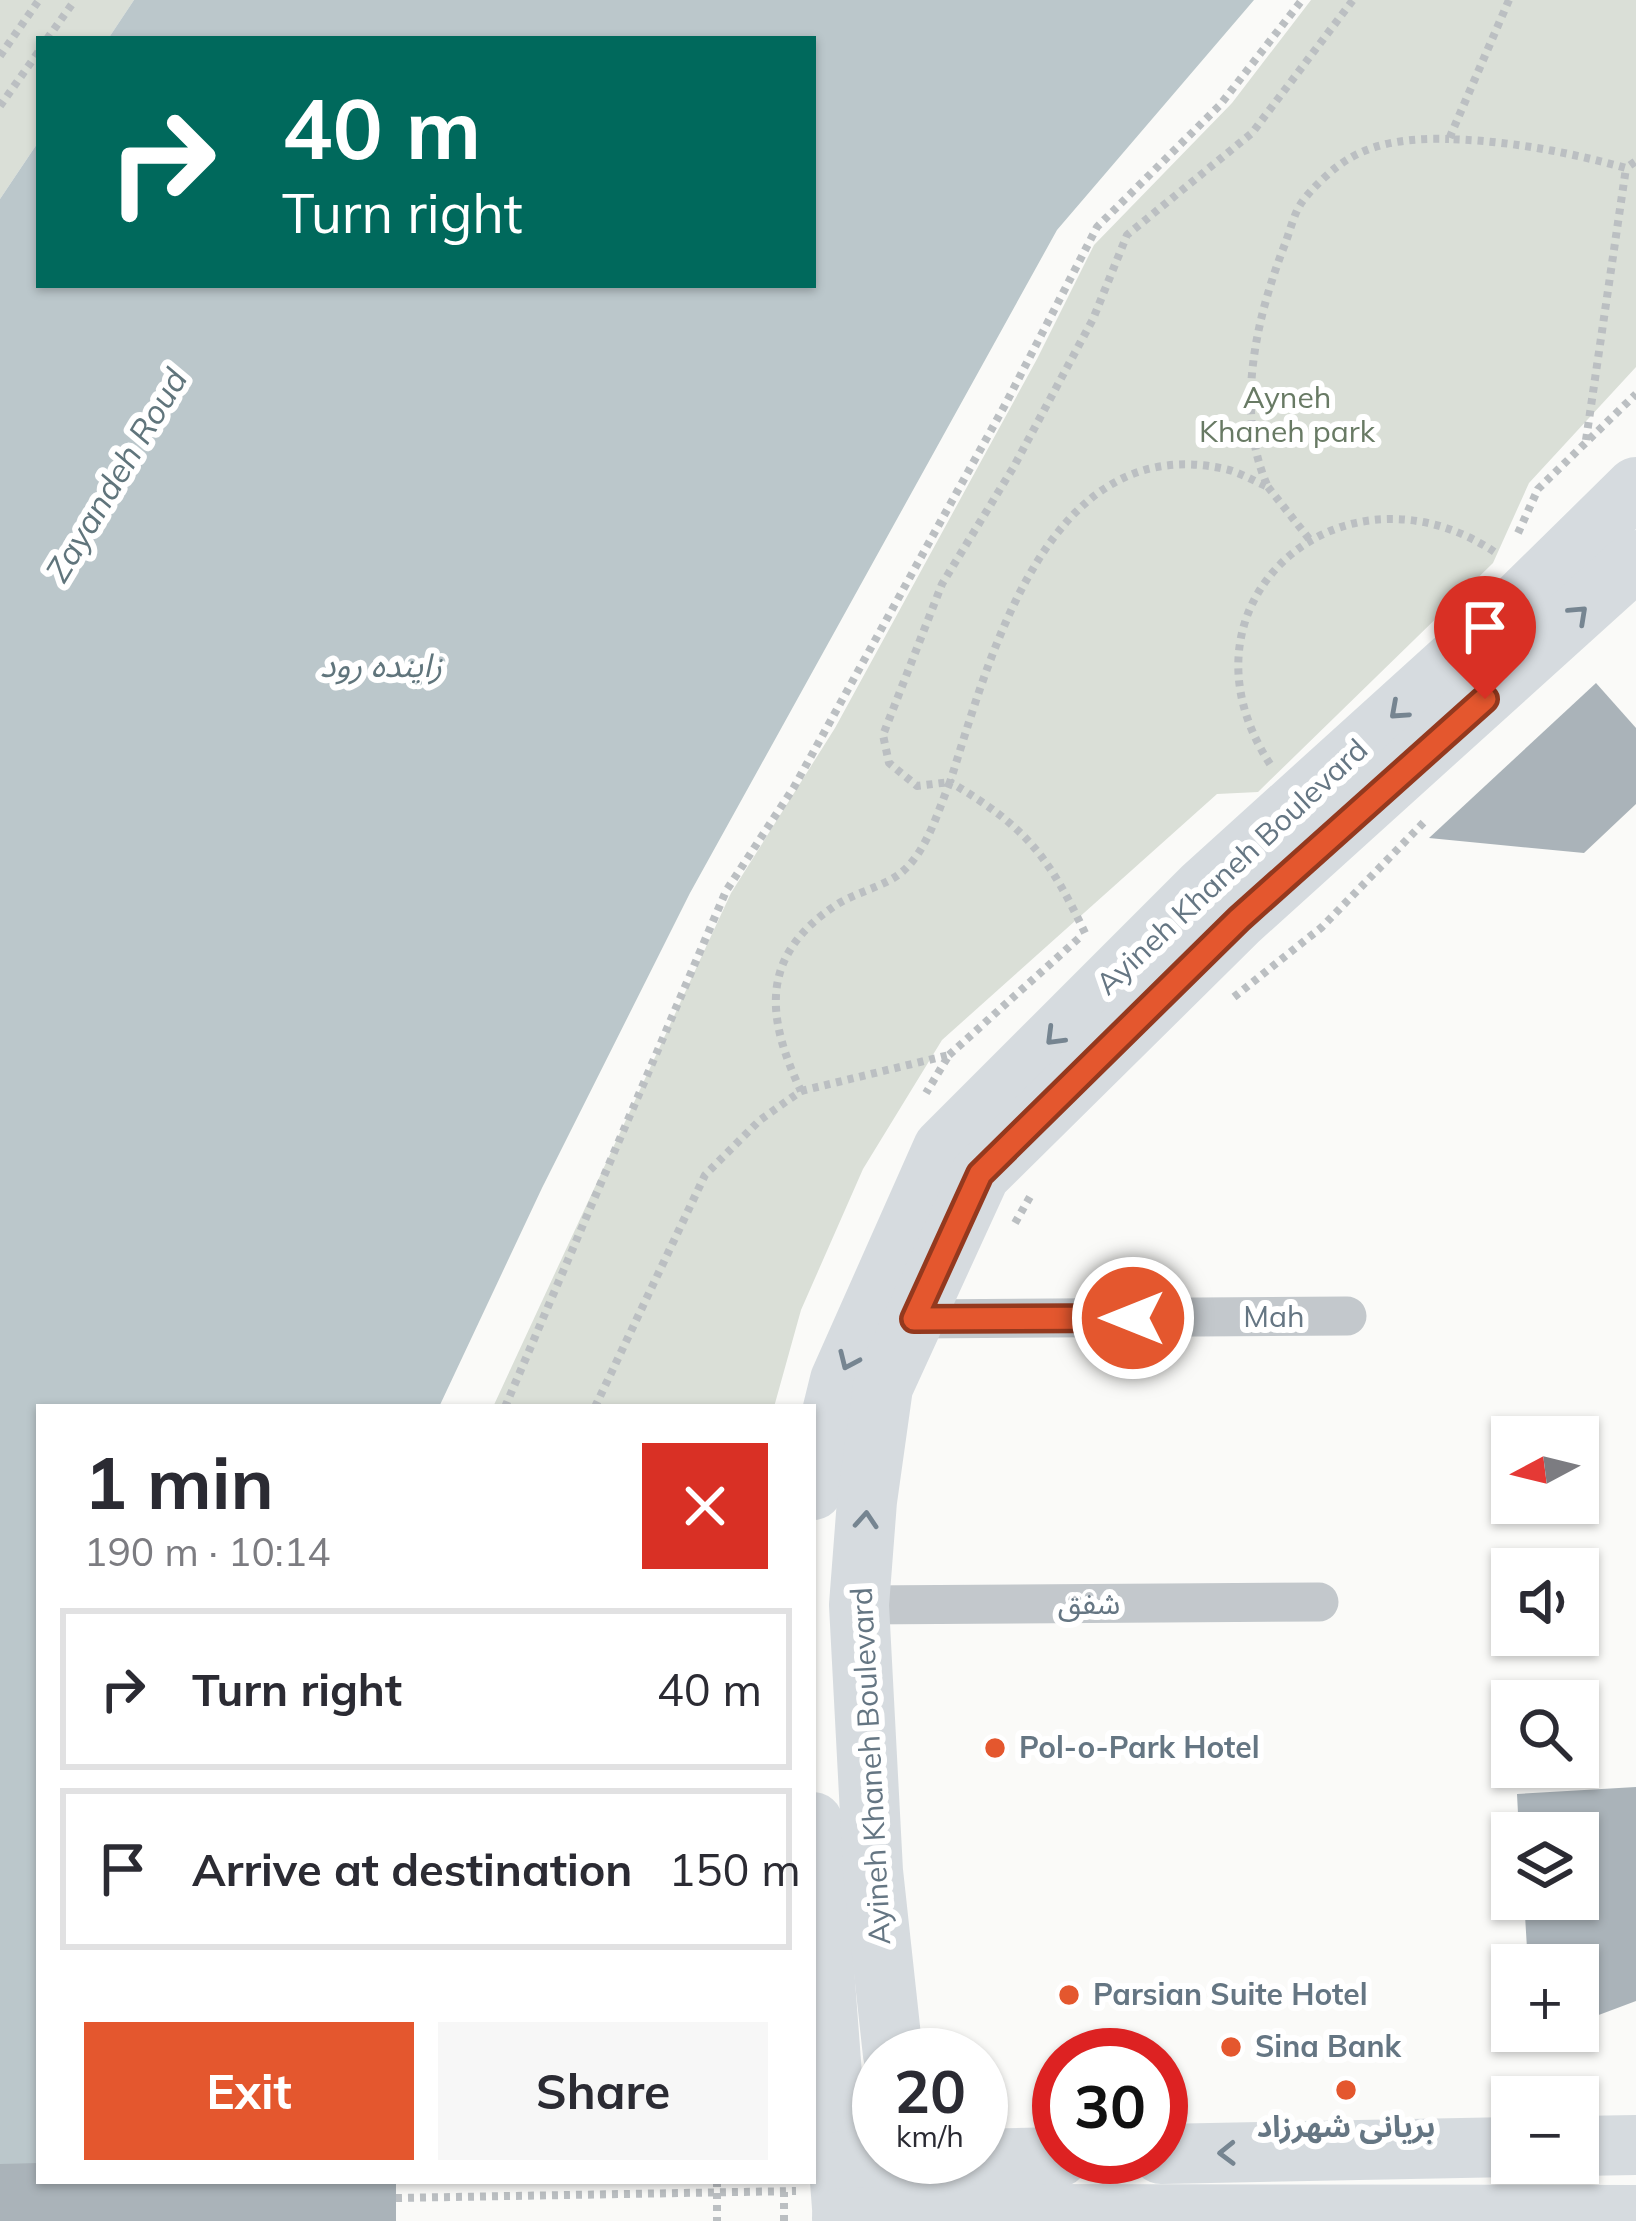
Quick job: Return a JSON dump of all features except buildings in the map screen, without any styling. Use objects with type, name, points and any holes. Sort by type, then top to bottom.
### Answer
[{"type":"main road","name":"Ayineh Khaneh Boulevard","points":[[816,1478],[840,1380],[943,1148],[1203,888],[1519,602],[1636,487]]},
{"type":"main road","name":"Ayineh Khaneh Boulevard","points":[[890,2028],[873,1871],[860,1605],[867,1502],[883,1387],[980,1174],[1239,919],[1636,560]]},
{"type":"main road","name":"Ayineh Khaneh Boulevard","points":[[816,1948],[822,2201]]},
{"type":"main road","points":[[1599,2146],[1636,2145]]},
{"type":"main road","points":[[1188,2153],[1491,2147]]},
{"type":"main road","points":[[822,2201],[910,2188],[1311,2218],[1636,2215]]},
{"type":"street","name":"Mah","points":[[914,1319],[1347,1316]]},
{"type":"street","name":"شفق","points":[[860,1605],[1319,1602]]},
{"type":"path","points":[[0,56],[39,0]]},
{"type":"path","points":[[49,36],[75,0]]},
{"type":"path","points":[[507,1404],[726,891],[794,787],[1005,405],[1097,227],[1220,105],[1302,0]]},
{"type":"path","points":[[1084,933],[1048,860],[984,802],[950,782],[917,786],[889,763],[884,735],[942,584],[1013,467],[1093,319],[1126,236],[1252,133],[1353,0]]},
{"type":"path","points":[[1449,139],[1509,0]]},
{"type":"path","points":[[0,106],[36,55]]},
{"type":"path","points":[[1310,540],[1268,487],[1256,462],[1253,424],[1256,339],[1273,274],[1301,203],[1350,158],[1412,138],[1494,140],[1627,168]]},
{"type":"path","points":[[1586,442],[1627,168],[1636,161]]},
{"type":"path","points":[[1276,774],[1249,728],[1239,690],[1240,641],[1252,601],[1278,566],[1310,540],[1350,522],[1397,518],[1436,524],[1474,538],[1505,560],[1538,489],[1636,394]]},
{"type":"path","points":[[801,1091],[779,1046],[774,1002],[784,961],[802,930],[838,903],[902,872],[923,846],[950,782],[997,638],[1017,596],[1069,519],[1130,473],[1173,465],[1226,469],[1268,487]]},
{"type":"path","points":[[1217,1010],[1322,927],[1432,814]]},
{"type":"path","points":[[596,1404],[705,1175],[760,1120],[801,1091],[949,1055],[916,1109]]},
{"type":"path","points":[[1007,1238],[1043,1180]]},
{"type":"path","points":[[716,2184],[717,2221]]},
{"type":"path","points":[[396,2198],[716,2193],[822,2201]]},
{"type":"green space","points":[[0,0],[134,0],[110,36],[36,36],[36,145],[0,199]]},
{"type":"green space","name":"Ayneh Khaneh park","points":[[1311,0],[1636,0],[1636,367],[1529,483],[1493,563],[1258,792],[1217,794],[942,1040],[863,1169],[801,1310],[775,1404],[494,1404],[731,893],[835,728],[1037,359],[1094,245],[1232,103]]},
{"type":"water","name":"زاینده رود","points":[[134,0],[1254,0],[1057,230],[690,893],[440,1404],[36,1404],[36,2184],[0,2221],[0,199],[36,145],[36,288],[816,288],[816,36],[110,36]]},
{"type":"place","name":"Pol-o-Park Hotel","points":[[995,1748]]},
{"type":"place","name":"Parsian Suite Hotel","points":[[1069,1995]]},
{"type":"place","name":"Sina Bank","points":[[1231,2047]]},
{"type":"place","name":"بریانی شهرزاد","points":[[1346,2090]]},
{"type":"route","points":[[1133,1318],[914,1319],[980,1174],[1239,919],[1485,699]]},
{"type":"water label","name":"Zayandeh Roud","points":[[116,475]]}]
